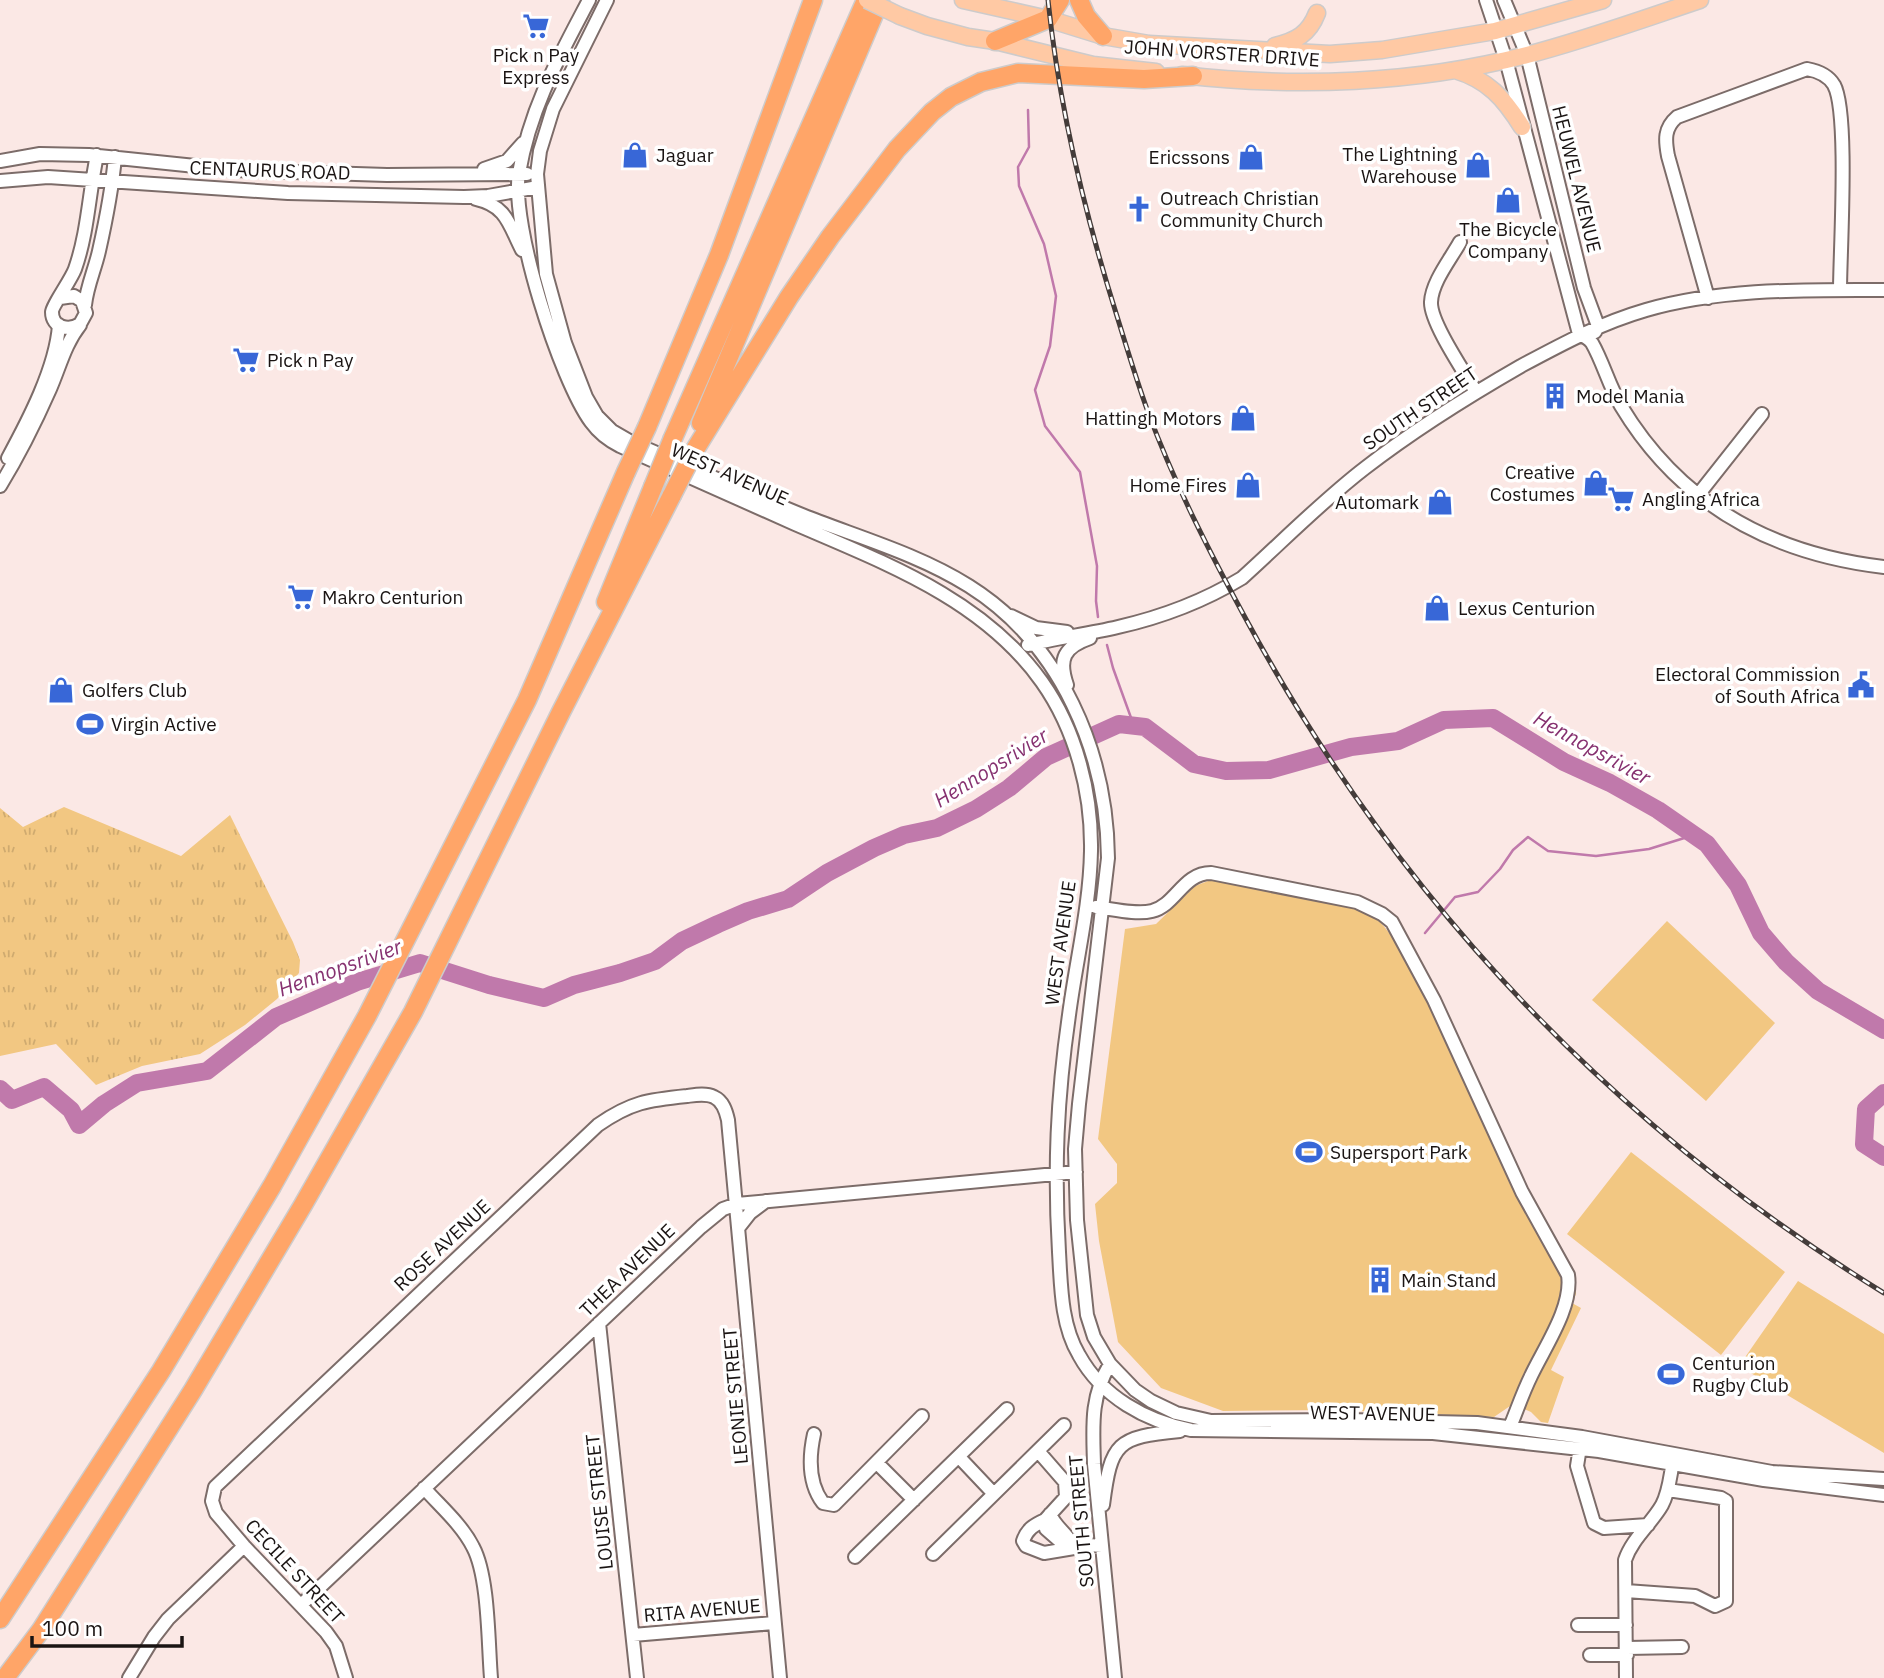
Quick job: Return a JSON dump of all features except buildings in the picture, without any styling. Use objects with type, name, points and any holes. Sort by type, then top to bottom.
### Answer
[{"type":"highway","points":[[0,1619],[161,1371],[272,1186],[367,1016],[527,700],[719,255],[813,0]]},
{"type":"highway","points":[[757,155],[826,0]]},
{"type":"highway","points":[[561,712],[673,438],[867,0]]},
{"type":"highway","points":[[696,447],[701,425],[741,327],[880,0]]},
{"type":"highway","points":[[995,41],[1048,19],[1060,0]]},
{"type":"highway","points":[[1079,0],[1086,16],[1103,36]]},
{"type":"highway","points":[[5,1678],[41,1630],[193,1391],[303,1205],[413,1012],[696,447],[789,297],[830,237],[897,149],[932,112],[951,97],[981,82],[1018,73],[1144,79],[1193,76]]},
{"type":"main road","name":"JOHN VORSTER DRIVE","points":[[867,0],[927,26],[1093,65],[1292,83],[1375,80],[1506,60],[1700,0]]},
{"type":"main road","name":"JOHN VORSTER DRIVE","points":[[963,0],[1048,19],[1103,36],[1149,44],[1330,54],[1382,50],[1495,31],[1603,0]]},
{"type":"main road","points":[[1259,50],[1300,38],[1310,28],[1318,13]]},
{"type":"main road","points":[[1452,69],[1472,75],[1496,91],[1522,127]]},
{"type":"street","name":"WEST AVENUE","points":[[589,0],[540,95],[526,140],[518,191],[524,234],[549,326],[589,420],[608,439],[932,586],[986,623],[1014,649],[1042,682],[1063,718],[1086,785],[1091,852],[1086,906],[1060,1078],[1055,1174],[1060,1270],[1066,1317],[1080,1359],[1115,1397],[1141,1415],[1191,1430],[1433,1433],[1581,1443]]},
{"type":"street","name":"WEST AVENUE","points":[[607,0],[553,109],[540,151],[538,181],[546,274],[554,311],[586,397],[597,416],[612,431],[631,442],[943,572],[974,590],[1002,611],[1033,644],[1077,710],[1100,778],[1108,824],[1103,908],[1079,1104],[1077,1220],[1087,1315],[1094,1338],[1110,1364],[1127,1383],[1151,1401],[1196,1419],[1223,1422],[1412,1421],[1510,1427],[1805,1486],[1884,1495]]},
{"type":"street","name":"HEUWEL AVENUE","points":[[1486,0],[1506,60],[1522,127],[1585,337],[1635,428],[1665,464],[1698,495],[1731,518],[1788,546],[1854,563],[1884,567]]},
{"type":"street","name":"HEUWEL AVENUE","points":[[1504,0],[1527,55],[1584,288],[1598,326]]},
{"type":"street","points":[[1708,298],[1668,156],[1665,143],[1667,130],[1677,117],[1807,69],[1821,73],[1832,83],[1838,101],[1841,142],[1840,290]]},
{"type":"street","points":[[467,174],[507,161],[526,140]]},
{"type":"street","name":"CENTAURUS ROAD","points":[[0,161],[40,154],[97,155],[234,170],[387,175],[519,174],[538,181]]},
{"type":"street","points":[[0,470],[44,382],[56,346],[59,325],[52,311],[75,268],[88,216],[97,155]]},
{"type":"street","points":[[0,486],[27,440],[66,346],[86,313],[86,293],[99,253],[115,158]]},
{"type":"street","name":"CENTAURUS ROAD","points":[[0,181],[48,177],[288,193],[464,197],[518,191],[538,181]]},
{"type":"street","points":[[464,197],[487,201],[506,216],[533,272]]},
{"type":"street","points":[[1460,242],[1439,280],[1431,305],[1436,321],[1476,392]]},
{"type":"street","name":"SOUTH STREET","points":[[1014,649],[1118,627],[1191,605],[1242,578],[1364,468],[1476,392],[1585,337],[1598,326],[1648,309],[1708,298],[1773,292],[1884,290]]},
{"type":"street","points":[[60,298],[74,296],[85,305]]},
{"type":"street","points":[[59,325],[70,329],[80,324]]},
{"type":"street","points":[[1698,495],[1762,414]]},
{"type":"street","points":[[1002,611],[1042,630],[1081,633]]},
{"type":"street","points":[[1070,696],[1063,667],[1067,653],[1077,642],[1118,627]]},
{"type":"street","points":[[1086,906],[1154,911],[1165,905],[1195,876],[1211,873],[1357,902],[1392,922],[1434,1000],[1522,1192],[1568,1275],[1569,1289],[1563,1311],[1529,1379],[1510,1427]]},
{"type":"street","name":"ROSE AVENUE","points":[[213,1493],[221,1480],[598,1125],[622,1110],[648,1100],[709,1096],[718,1100],[726,1112]]},
{"type":"street","name":"LEONIE STREET","points":[[726,1112],[737,1204],[779,1678]]},
{"type":"street","name":"THEA AVENUE","points":[[301,1605],[723,1209],[737,1204],[1076,1172]]},
{"type":"street","points":[[739,1227],[750,1213],[767,1201]]},
{"type":"street","name":"LOUISE STREET","points":[[599,1323],[637,1678]]},
{"type":"street","name":"SOUTH STREET","points":[[1110,1364],[1099,1382],[1093,1429],[1115,1678]]},
{"type":"street","points":[[855,1557],[1007,1409]]},
{"type":"street","points":[[814,1434],[811,1447],[812,1476],[823,1503],[834,1505],[922,1416]]},
{"type":"street","points":[[933,1554],[1064,1424]]},
{"type":"street","points":[[1100,1528],[1108,1466],[1119,1448],[1146,1434],[1191,1430]]},
{"type":"street","points":[[1581,1443],[1577,1466],[1595,1524],[1604,1528],[1648,1525]]},
{"type":"street","points":[[1038,1451],[1065,1480],[1066,1497],[1048,1517],[1034,1525],[1023,1541],[1030,1550],[1044,1553],[1076,1544],[1102,1546]]},
{"type":"street","points":[[959,1457],[994,1494]]},
{"type":"street","name":"WEST AVENUE","points":[[1673,1460],[1772,1472],[1884,1479]]},
{"type":"street","points":[[1626,1678],[1627,1553],[1661,1507],[1668,1490],[1673,1460]]},
{"type":"street","points":[[877,1463],[914,1500]]},
{"type":"street","points":[[424,1488],[464,1533],[477,1554],[483,1588],[491,1678]]},
{"type":"street","points":[[1626,1591],[1698,1597],[1715,1606],[1726,1601],[1726,1501],[1668,1490]]},
{"type":"street","name":"CECILE STREET","points":[[213,1493],[212,1501],[216,1513],[336,1646],[346,1678]]},
{"type":"street","points":[[1048,1517],[1076,1544]]},
{"type":"street","points":[[130,1678],[168,1619],[244,1546]]},
{"type":"street","name":"RITA AVENUE","points":[[633,1634],[774,1623]]},
{"type":"street","points":[[1578,1625],[1626,1625]]},
{"type":"street","points":[[1590,1655],[1682,1647]]},
{"type":"green space","points":[[64,807],[181,856],[230,815],[293,942],[300,960],[299,973],[277,999],[245,1025],[200,1054],[142,1066],[96,1085],[56,1044],[0,1056],[0,808],[23,827]]},
{"type":"green space","name":"Supersport Park","points":[[1208,881],[1224,881],[1365,910],[1385,927],[1398,949],[1410,944],[1528,1188],[1571,1266],[1576,1282],[1576,1294],[1572,1303],[1581,1308],[1551,1370],[1564,1377],[1548,1423],[1541,1422],[1531,1412],[1513,1404],[1494,1417],[1356,1411],[1349,1405],[1331,1410],[1223,1411],[1161,1388],[1118,1342],[1099,1241],[1095,1204],[1117,1183],[1117,1164],[1098,1139],[1125,929],[1156,924],[1195,886]]},
{"type":"green space","points":[[1667,921],[1775,1023],[1706,1101],[1592,1000]]},
{"type":"green space","points":[[1631,1152],[1785,1272],[1721,1355],[1567,1234]]},
{"type":"green space","points":[[1798,1281],[1884,1334],[1884,1453],[1739,1366]]},
{"type":"waterway","points":[[1028,110],[1029,147],[1018,167],[1019,186],[1044,244],[1056,296],[1050,346],[1035,390],[1045,426],[1080,472],[1097,566],[1098,617]]},
{"type":"waterway","points":[[1107,645],[1134,726]]},
{"type":"waterway","name":"Hennopsrivier","points":[[0,1089],[12,1100],[44,1087],[71,1110],[79,1125],[104,1104],[137,1083],[207,1071],[276,1017],[357,982],[420,963],[489,985],[544,998],[574,985],[655,961],[682,941],[718,924],[748,911],[788,899],[827,873],[874,848],[904,835],[937,828],[976,809],[1009,788],[1046,757],[1119,724],[1145,727],[1194,764],[1226,771],[1269,770],[1351,747],[1398,741],[1444,720],[1493,718],[1564,762],[1610,783],[1658,810],[1707,844],[1738,885],[1761,933],[1786,962],[1818,991],[1884,1030]]},
{"type":"waterway","points":[[1425,933],[1455,897],[1478,892],[1500,869],[1513,850],[1528,837],[1548,851],[1596,856],[1649,849],[1694,835]]},
{"type":"waterway","name":"Hennopsrivier","points":[[1884,1093],[1866,1109],[1864,1144],[1884,1157]]},
{"type":"railway","points":[[1048,0],[1066,119],[1083,197],[1104,275],[1148,412],[1181,492],[1207,544],[1247,621],[1307,723],[1373,821],[1444,913],[1521,999],[1603,1081],[1692,1157],[1785,1228],[1884,1293]]},
{"type":"place","name":"Pick n Pay Express","points":[[536,26]]},
{"type":"place","name":"Jaguar","points":[[635,155]]},
{"type":"place","name":"Ericssons","points":[[1251,157]]},
{"type":"place","name":"The Lightning Warehouse","points":[[1478,165]]},
{"type":"place","name":"The Bicycle Company","points":[[1508,200]]},
{"type":"place","name":"Outreach Christian Community Church","points":[[1139,209]]},
{"type":"place","name":"Pick n Pay","points":[[246,360]]},
{"type":"place","name":"Model Mania","points":[[1555,396]]},
{"type":"place","name":"Hattingh Motors","points":[[1243,418]]},
{"type":"place","name":"Creative Costumes","points":[[1596,483]]},
{"type":"place","name":"Home Fires","points":[[1248,485]]},
{"type":"place","name":"Angling Africa","points":[[1621,499]]},
{"type":"place","name":"Automark","points":[[1440,502]]},
{"type":"place","name":"Makro Centurion","points":[[301,597]]},
{"type":"place","name":"Lexus Centurion","points":[[1437,608]]},
{"type":"place","name":"Electoral Commission of South Africa","points":[[1861,685]]},
{"type":"place","name":"Golfers Club","points":[[61,690]]},
{"type":"place","name":"Virgin Active","points":[[90,724]]},
{"type":"place","name":"Supersport Park","points":[[1309,1152]]},
{"type":"place","name":"Main Stand","points":[[1380,1280]]},
{"type":"place","name":"Centurion Rugby Club","points":[[1671,1374]]}]
